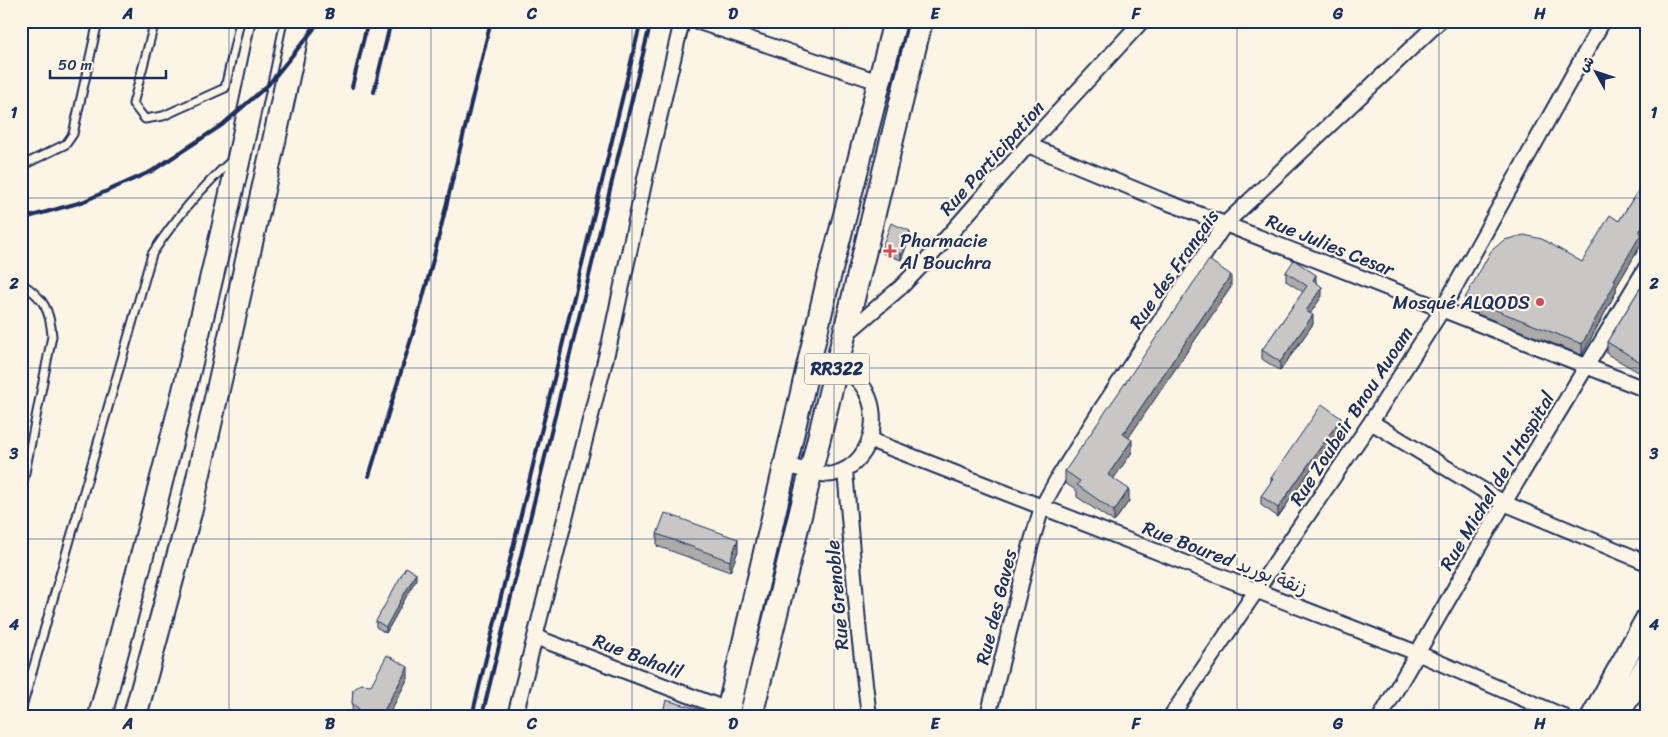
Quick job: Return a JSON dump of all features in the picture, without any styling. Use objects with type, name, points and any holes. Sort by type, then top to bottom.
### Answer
[{"type":"main road","points":[[100,716],[158,496],[211,281],[241,153],[268,21]]},
{"type":"main road","points":[[135,716],[191,509],[300,21]]},
{"type":"main road","name":"RR322","points":[[728,713],[826,285],[895,21]]},
{"type":"main road","name":"RR322","points":[[751,716],[921,21]]},
{"type":"main road","points":[[254,90],[284,93]]},
{"type":"main road","points":[[1593,716],[1647,619]]},
{"type":"main road","points":[[1618,716],[1647,665]]},
{"type":"street","points":[[516,716],[610,341],[646,174],[682,21]]},
{"type":"street","points":[[696,21],[879,82]]},
{"type":"street","name":"Rue Participation","points":[[844,336],[901,287],[1142,21]]},
{"type":"street","name":"Rue des Français","points":[[1042,507],[1102,408],[1225,224],[1440,21]]},
{"type":"street","name":"Rue Zoubeir Bnou Auoam","points":[[1171,716],[1258,591],[1371,422],[1442,310],[1603,21]]},
{"type":"street","name":"Rue Julies Cesar","points":[[1028,145],[1161,200],[1647,390]]},
{"type":"street","name":"Rue Michel de l'Hospital","points":[[1381,716],[1504,503],[1647,266]]},
{"type":"street","points":[[784,465],[831,475],[845,470],[855,463],[863,453],[870,440],[874,424],[870,401],[859,382],[848,372],[837,368],[808,364]]},
{"type":"street","points":[[1371,422],[1504,503],[1647,563]]},
{"type":"street","name":"Rue Boured زنقة بوريد","points":[[870,440],[1417,653],[1563,716]]},
{"type":"street","name":"Rue Grenoble","points":[[845,470],[868,716]]},
{"type":"street","name":"Rue des Gaves","points":[[988,716],[1026,561],[1042,507]]},
{"type":"street","name":"Rue Bahalil","points":[[535,636],[728,713]]},
{"type":"lane","points":[[21,166],[66,144],[73,134],[98,21]]},
{"type":"lane","points":[[155,21],[133,104],[144,119],[164,116],[225,88],[240,21]]},
{"type":"lane","points":[[21,711],[152,254],[195,196],[241,153]]},
{"type":"lane","points":[[21,283],[45,305],[50,317],[52,336],[21,493]]},
{"type":"building","name":"Mosqué ALQODS","points":[[1647,176],[1647,220],[1639,232],[1641,234],[1614,280],[1616,281],[1582,344],[1465,298],[1491,251],[1504,240],[1524,235],[1542,239],[1582,262],[1610,215],[1619,221]]},
{"type":"building","points":[[891,223],[910,231],[901,254],[882,247]]},
{"type":"building","points":[[1209,260],[1231,275],[1123,434],[1132,440],[1108,475],[1129,489],[1114,511],[1077,485],[1080,481],[1065,471]]},
{"type":"building","points":[[1294,260],[1316,275],[1313,280],[1322,287],[1306,311],[1313,315],[1280,362],[1262,350],[1307,286],[1286,272]]},
{"type":"building","points":[[1647,277],[1647,366],[1607,342]]},
{"type":"building","points":[[1322,404],[1341,418],[1278,508],[1261,496],[1273,479],[1271,478]]},
{"type":"building","points":[[665,513],[738,539],[730,561],[657,534]]},
{"type":"building","points":[[406,567],[416,573],[386,627],[376,621]]},
{"type":"building","points":[[387,655],[408,667],[381,716],[355,716],[359,709],[352,703],[353,690],[361,684],[371,685]]},
{"type":"building","points":[[666,700],[701,710],[699,716],[662,716]]},
{"type":"railway","points":[[21,219],[82,202],[152,171],[222,125],[268,85],[313,30],[318,21]]},
{"type":"railway","points":[[352,87],[368,21]]},
{"type":"railway","points":[[374,92],[391,21]]},
{"type":"railway","points":[[369,476],[416,323],[433,260],[491,21]]},
{"type":"railway","points":[[472,716],[641,21]]},
{"type":"railway","points":[[482,716],[651,21]]},
{"type":"place","name":"Pharmacie Al Bouchra","points":[[890,251]]},
{"type":"place","name":"Mosqué ALQODS","points":[[1540,302]]}]
